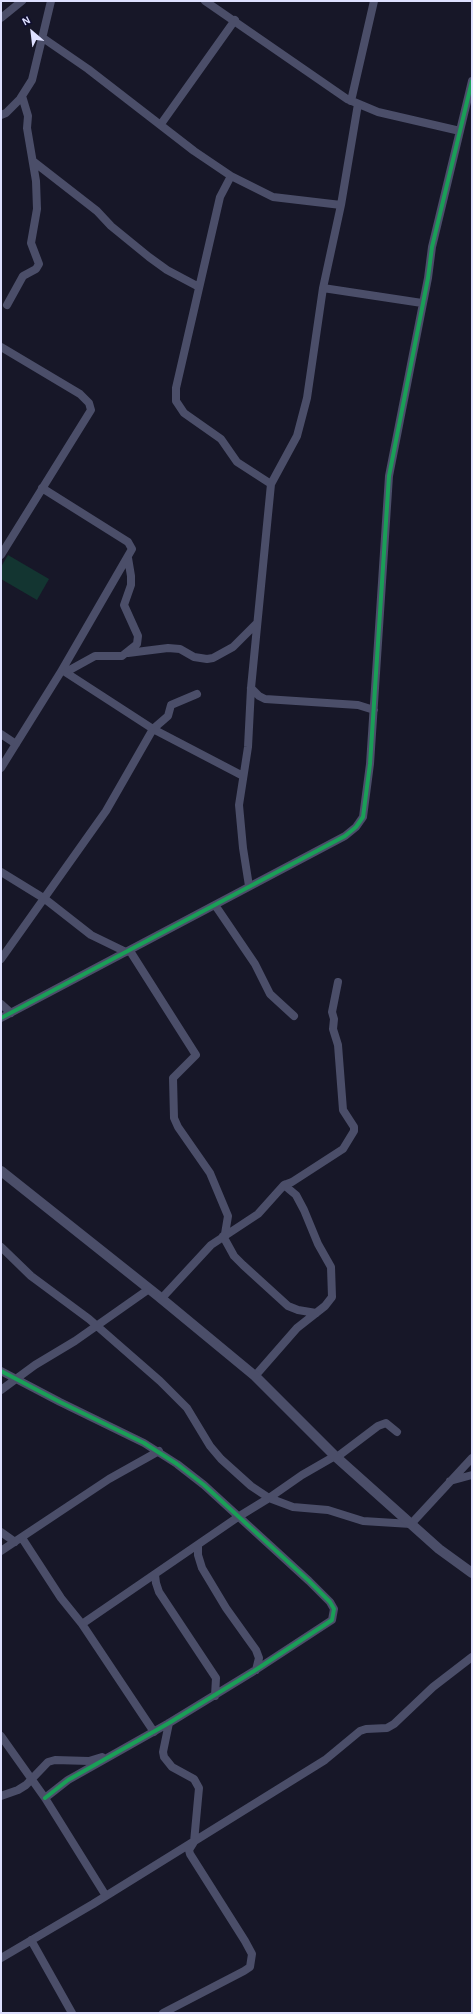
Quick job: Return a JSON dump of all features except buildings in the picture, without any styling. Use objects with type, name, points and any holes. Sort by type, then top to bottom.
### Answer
[{"type":"street","points":[[1,18],[22,1]]},
{"type":"street","points":[[1,115],[6,113],[22,96],[32,80],[51,1]]},
{"type":"street","points":[[205,1],[354,102],[378,112],[460,130]]},
{"type":"street","points":[[248,886],[239,820],[239,805],[248,747],[251,688],[271,484],[297,436],[307,398],[323,288],[341,205],[354,102],[374,1]]},
{"type":"street","points":[[161,124],[235,20]]},
{"type":"street","points":[[43,38],[161,124],[194,151],[231,176],[273,197],[341,205]]},
{"type":"street","points":[[1,1018],[345,836],[356,827],[364,817],[374,710],[389,476],[428,278],[432,247],[472,81]]},
{"type":"street","points":[[7,305],[23,276],[36,269],[39,264],[31,243],[37,209],[34,162],[29,146],[27,128],[28,116],[22,96]]},
{"type":"street","points":[[34,162],[97,211],[114,229],[149,257],[167,270],[199,287]]},
{"type":"street","points":[[231,176],[220,198],[176,388],[176,401],[184,413],[220,439],[233,459],[271,484]]},
{"type":"street","points":[[323,288],[422,303]]},
{"type":"street","points":[[1,347],[80,394],[91,407],[91,410],[1,555]]},
{"type":"street","points":[[1,768],[64,671],[132,549],[128,542],[42,488]]},
{"type":"street","points":[[64,671],[91,657],[101,655],[122,656],[137,644],[138,640],[124,605],[131,585],[128,558]]},
{"type":"street","points":[[127,653],[168,648],[180,649],[194,657],[207,660],[233,647],[257,623]]},
{"type":"street","points":[[64,671],[153,729],[243,776]]},
{"type":"street","points":[[251,688],[265,699],[358,705],[374,710]]},
{"type":"street","points":[[1,959],[45,900],[106,811],[153,729],[168,716],[169,707],[173,703],[197,694]]},
{"type":"street","points":[[1,734],[16,744]]},
{"type":"street","points":[[1,872],[45,900],[92,935],[128,952],[196,1055],[173,1078],[174,1118],[178,1127],[210,1173],[228,1216],[224,1235],[234,1256],[288,1306],[298,1310],[316,1313]]},
{"type":"street","points":[[215,905],[255,964],[270,994],[294,1016]]},
{"type":"street","points":[[161,1299],[205,1250],[224,1235],[258,1214],[284,1185],[343,1149],[354,1131],[354,1127],[343,1110],[338,1045],[333,1029],[334,1019],[332,1012],[338,982]]},
{"type":"street","points":[[1,1004],[11,1013]]},
{"type":"street","points":[[1,1171],[255,1376],[336,1457],[439,1549],[472,1573]]},
{"type":"street","points":[[255,1376],[297,1328],[329,1302],[332,1297],[333,1271],[296,1195],[284,1185]]},
{"type":"street","points":[[1,1247],[31,1276],[68,1302],[160,1381],[187,1408],[210,1446],[229,1468],[269,1498],[293,1507],[328,1510],[363,1521],[411,1524]]},
{"type":"street","points":[[1,1390],[16,1378],[97,1326],[149,1289]]},
{"type":"street","points":[[1,1371],[159,1451],[204,1485],[309,1581],[330,1602],[334,1609],[332,1620],[256,1670],[154,1732],[68,1780],[45,1798]]},
{"type":"street","points":[[82,1624],[198,1546],[238,1517],[302,1475],[336,1457],[378,1426],[386,1423],[398,1432]]},
{"type":"street","points":[[1,1550],[109,1479],[159,1451]]},
{"type":"street","points":[[411,1524],[472,1458]]},
{"type":"street","points":[[450,1481],[472,1475]]},
{"type":"street","points":[[1,1532],[18,1540],[82,1624],[154,1732]]},
{"type":"street","points":[[198,1546],[199,1561],[202,1568],[226,1608],[256,1650],[259,1658],[256,1670]]},
{"type":"street","points":[[155,1575],[159,1592],[216,1678],[215,1696]]},
{"type":"street","points":[[1,1958],[106,1896],[325,1760],[360,1731],[366,1729],[387,1728],[394,1724],[433,1687],[472,1657]]},
{"type":"street","points":[[163,2013],[244,1971],[250,1967],[252,1960],[252,1954],[246,1941],[205,1881],[190,1854],[189,1850],[194,1842],[200,1788],[194,1779],[172,1767],[164,1757],[163,1752],[169,1723]]},
{"type":"street","points":[[1,1736],[45,1798],[106,1896]]},
{"type":"street","points":[[1,1796],[22,1788],[32,1780],[48,1762],[55,1760],[90,1761],[114,1754]]},
{"type":"street","points":[[31,1940],[72,2013]]},
{"type":"green space","points":[[8,555],[49,579],[37,600],[1,579],[1,567]]},
{"type":"cycle path","points":[[1,1018],[345,836],[356,827],[363,817],[370,764],[389,476],[428,278],[432,247],[472,81]]},
{"type":"cycle path","points":[[1,1371],[144,1443],[177,1464],[204,1485],[309,1581],[330,1602],[334,1609],[332,1620],[254,1671],[169,1723],[68,1780],[45,1798]]}]
